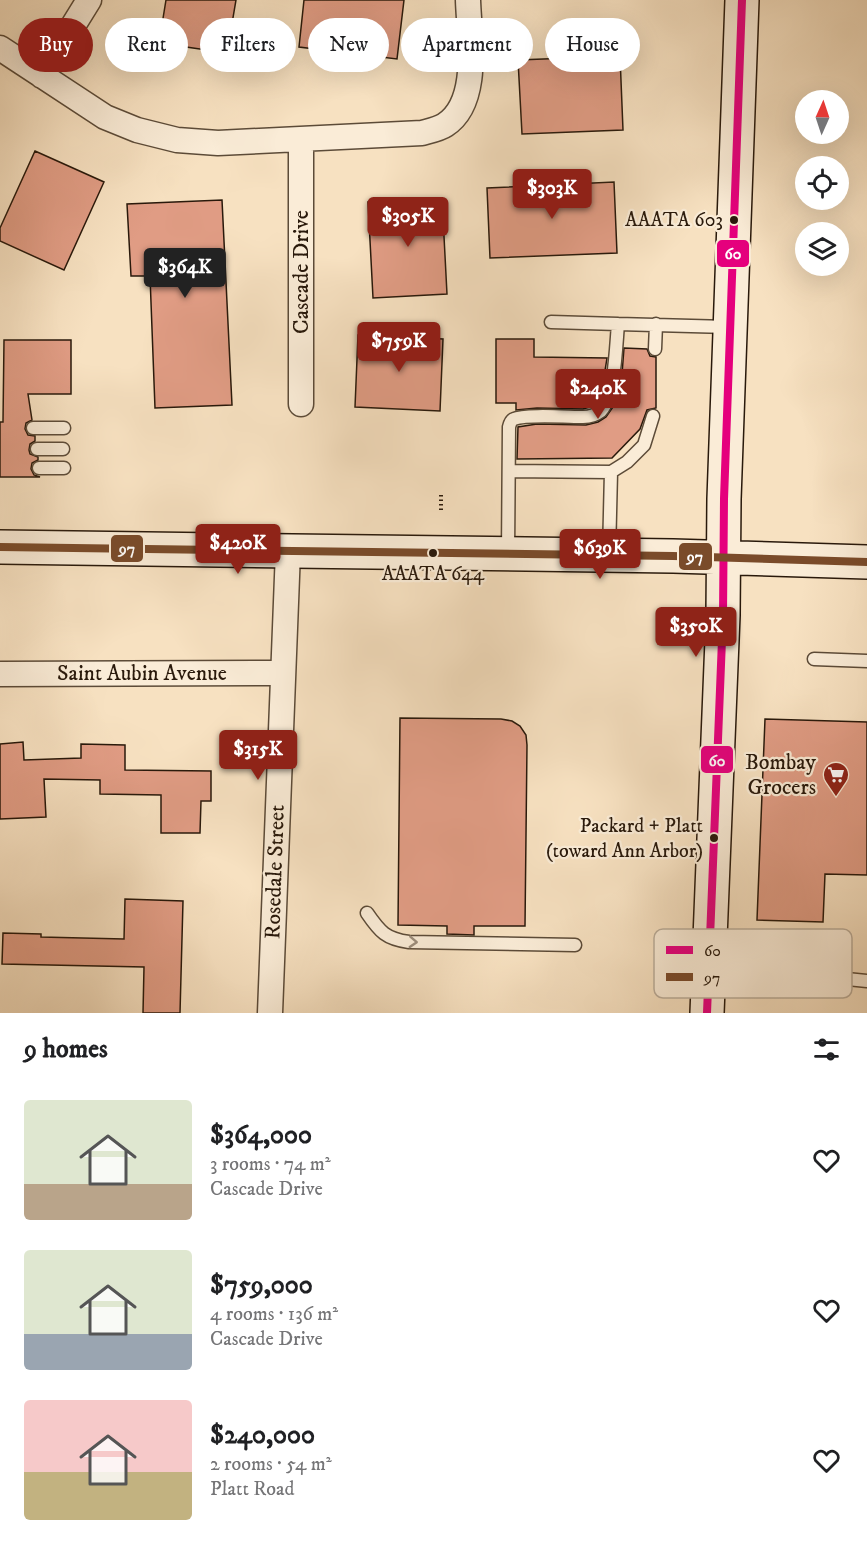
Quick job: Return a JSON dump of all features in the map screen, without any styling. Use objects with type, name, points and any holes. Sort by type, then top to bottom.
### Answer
[{"type":"main road","points":[[710,929],[723,615],[730,327],[742,0]]},
{"type":"main road","points":[[0,547],[609,555],[867,562]]},
{"type":"main road","points":[[707,1013],[708,998]]},
{"type":"street","points":[[42,76],[88,0]]},
{"type":"street","points":[[0,48],[105,117],[137,130],[177,140],[218,143],[422,133],[445,126],[459,110],[466,94],[470,76],[468,0]]},
{"type":"street","name":"Cascade Drive","points":[[301,140],[301,404]]},
{"type":"street","name":"Rosedale Street","points":[[270,1013],[288,551]]},
{"type":"street","name":"Saint Aubin Avenue","points":[[0,674],[283,673]]},
{"type":"lane","points":[[550,322],[730,327]]},
{"type":"lane","points":[[508,554],[508,426],[515,418],[552,422],[603,415],[618,382],[618,324]]},
{"type":"lane","points":[[655,349],[656,324]]},
{"type":"lane","points":[[509,471],[552,465],[611,472],[627,462],[644,445],[653,416]]},
{"type":"lane","points":[[33,428],[64,429]]},
{"type":"lane","points":[[37,449],[63,449]]},
{"type":"lane","points":[[620,449],[627,462]]},
{"type":"lane","points":[[39,468],[64,468]]},
{"type":"lane","points":[[609,555],[611,472]]},
{"type":"lane","points":[[814,659],[867,661]]},
{"type":"lane","points":[[367,913],[382,933],[393,940],[575,945]]},
{"type":"lane","points":[[852,979],[867,981]]},
{"type":"path","points":[[441,495],[441,510]]},
{"type":"building","points":[[166,0],[236,0],[233,18],[200,18],[200,49],[188,47],[188,18],[163,18]]},
{"type":"building","points":[[304,0],[404,0],[397,59],[389,58],[389,18],[308,18],[308,48],[299,47]]},
{"type":"building","points":[[533,59],[545,59],[545,72],[621,72],[623,130],[522,134],[519,72],[533,72]]},
{"type":"building","points":[[35,151],[104,182],[64,270],[0,241],[0,228]]},
{"type":"building","points":[[614,182],[617,253],[490,258],[487,188]]},
{"type":"building","points":[[442,198],[447,294],[373,298],[368,202]]},
{"type":"building","points":[[222,200],[232,405],[155,408],[150,276],[131,276],[127,204]]},
{"type":"building","points":[[358,335],[443,339],[440,411],[355,407]]},
{"type":"building","points":[[496,339],[534,339],[534,357],[607,358],[598,400],[593,406],[583,409],[516,410],[516,403],[496,403]]},
{"type":"building","points":[[4,340],[71,340],[71,394],[28,394],[32,420],[26,423],[25,429],[28,435],[35,436],[35,441],[30,444],[29,450],[30,454],[38,457],[38,460],[32,463],[31,469],[34,475],[40,477],[0,477]]},
{"type":"building","points":[[624,348],[647,349],[650,356],[656,357],[656,408],[647,410],[640,429],[612,458],[517,459],[518,427],[537,424],[586,425],[606,417],[613,407],[619,390],[628,389],[632,383],[629,376],[622,374]]},
{"type":"building","points":[[400,718],[501,719],[512,721],[520,726],[526,735],[525,926],[474,926],[474,935],[447,934],[447,926],[398,925]]},
{"type":"building","points":[[765,719],[867,722],[867,875],[825,874],[823,922],[757,920]]},
{"type":"building","points":[[23,742],[24,760],[81,758],[81,744],[125,745],[125,770],[211,771],[211,801],[201,801],[200,833],[161,833],[161,795],[100,794],[100,780],[44,779],[46,817],[0,819],[0,744]]},
{"type":"building","points":[[125,899],[183,901],[180,1013],[143,1013],[144,967],[2,964],[3,933],[41,934],[41,937],[124,939]]},
{"type":"transit line","name":"60","points":[[710,929],[723,615],[724,499],[742,0]]},
{"type":"transit line","name":"97","points":[[0,547],[673,556],[867,562]]},
{"type":"transit line","name":"60","points":[[707,1013],[708,998]]},
{"type":"place","name":"AAATA 603","points":[[734,220]]},
{"type":"place","name":"AAATA 644","points":[[433,553]]},
{"type":"place","name":"Bombay Grocers","points":[[836,798]]},
{"type":"place","name":"Packard + Platt (toward Ann Arbor)","points":[[714,838]]}]
